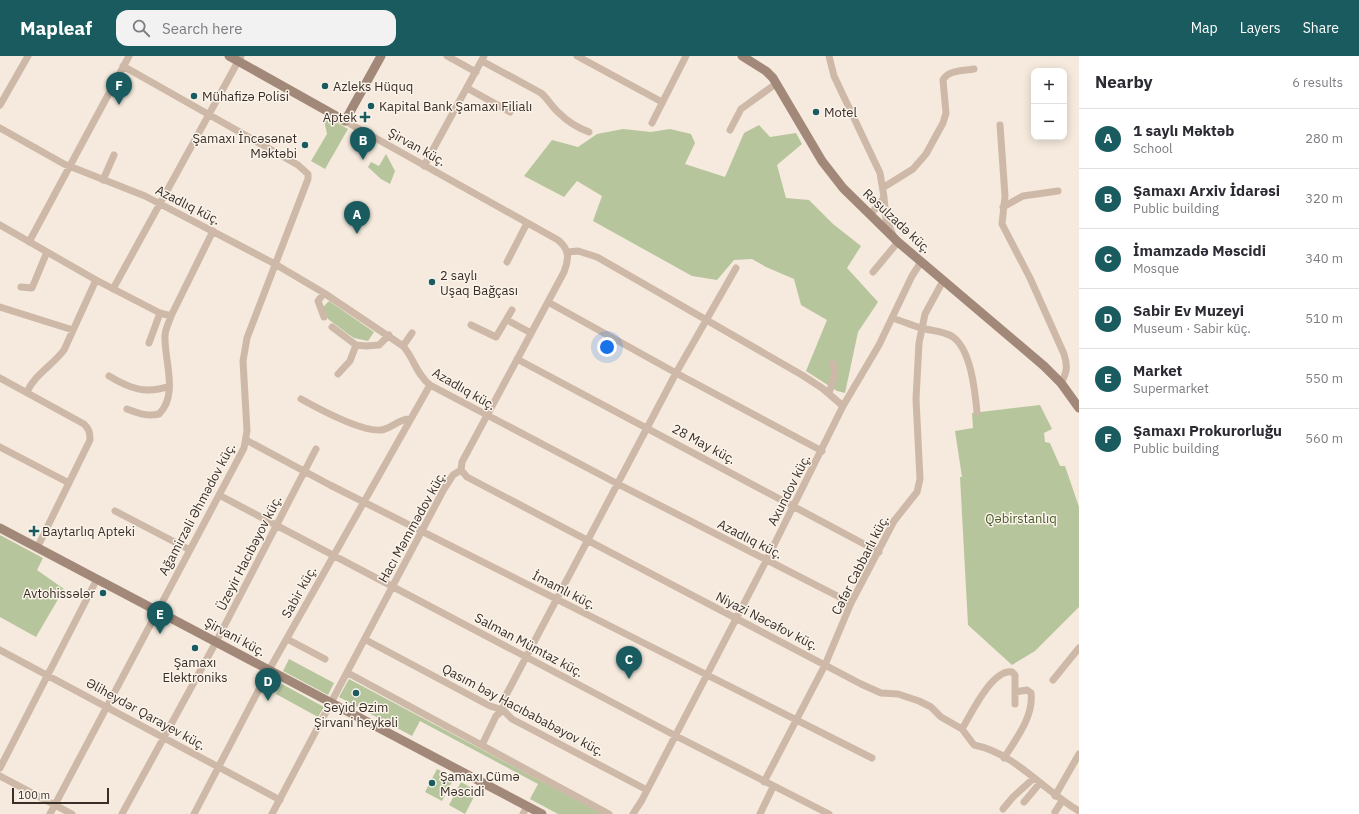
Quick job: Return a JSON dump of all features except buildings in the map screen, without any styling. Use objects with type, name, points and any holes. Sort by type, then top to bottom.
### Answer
[{"type":"street","points":[[0,105],[28,56]]},
{"type":"street","points":[[29,242],[129,56]]},
{"type":"street","name":"Şirvan küç.","points":[[229,56],[240,58],[345,121],[558,240],[568,252]]},
{"type":"street","points":[[345,121],[381,56]]},
{"type":"street","points":[[447,56],[476,72]]},
{"type":"street","points":[[577,56],[662,102]]},
{"type":"street","points":[[652,123],[686,56]]},
{"type":"street","points":[[828,56],[834,76],[875,159],[884,187],[886,219],[896,239],[873,272]]},
{"type":"street","name":"Rəsulzadə küç.","points":[[746,57],[766,71],[777,83],[833,176],[870,214],[921,262],[1022,346],[1061,383],[1079,408]]},
{"type":"street","points":[[113,289],[240,58]]},
{"type":"street","points":[[424,166],[483,58],[541,93],[562,116],[576,126],[589,132]]},
{"type":"street","points":[[123,66],[209,115]]},
{"type":"street","points":[[884,187],[913,169],[926,154],[943,123],[946,113],[943,80],[945,76],[948,73],[974,69]]},
{"type":"street","points":[[730,130],[741,110],[777,83]]},
{"type":"street","points":[[467,88],[510,112]]},
{"type":"street","name":"Ağamirzəli Əhmədov küç.","points":[[50,814],[219,495],[246,440],[243,371],[248,332],[305,191],[308,174],[298,165],[209,115]]},
{"type":"street","points":[[1000,125],[1004,188],[1002,224],[1030,278],[1064,354],[1068,366],[1067,372],[1061,383]]},
{"type":"street","name":"Azadlıq küç.","points":[[0,128],[70,167],[160,204],[275,264],[324,293],[389,335],[403,346],[412,357],[420,376],[430,385],[766,561],[851,603]]},
{"type":"street","points":[[103,180],[114,155]]},
{"type":"street","points":[[1003,207],[1023,196],[1058,191]]},
{"type":"street","points":[[870,214],[880,204],[884,197]]},
{"type":"street","points":[[507,262],[527,223]]},
{"type":"street","points":[[0,225],[96,280],[160,313],[170,316]]},
{"type":"street","points":[[127,409],[146,415],[159,414],[166,404],[169,386],[165,336],[170,316],[213,231]]},
{"type":"street","points":[[568,252],[578,251],[597,257],[802,375],[829,393],[843,406]]},
{"type":"street","points":[[21,287],[32,288],[47,252]]},
{"type":"street","name":"Hacı Məmmədov küç.","points":[[272,814],[453,475],[461,470],[462,462],[564,272],[568,252]]},
{"type":"street","name":"Axundov küç.","points":[[633,814],[707,676],[822,451],[843,406],[879,345],[912,276],[921,262]]},
{"type":"street","points":[[482,745],[496,716],[503,710],[505,697],[676,373],[736,268]]},
{"type":"street","points":[[27,392],[36,378],[64,350],[96,280]]},
{"type":"street","name":"Cəfər Cabbarlı küç.","points":[[764,782],[825,665],[851,603],[894,521],[915,497],[919,487],[920,473],[916,398],[917,363],[921,328],[929,305],[943,281]]},
{"type":"street","points":[[324,293],[318,301],[324,317]]},
{"type":"street","points":[[548,302],[676,373],[822,451]]},
{"type":"street","points":[[0,307],[73,330]]},
{"type":"street","points":[[471,325],[496,337],[512,310]]},
{"type":"street","points":[[149,343],[160,313]]},
{"type":"street","points":[[892,318],[921,328],[946,334],[953,337],[962,346],[973,381],[977,412]]},
{"type":"street","points":[[507,320],[531,333]]},
{"type":"street","points":[[332,327],[356,345],[379,345],[389,335]]},
{"type":"street","points":[[403,346],[412,333]]},
{"type":"street","points":[[338,374],[350,361],[356,345]]},
{"type":"street","name":"28 May küç.","points":[[517,359],[794,505],[879,552]]},
{"type":"street","points":[[829,393],[835,374],[833,364]]},
{"type":"street","points":[[109,376],[136,390],[158,390],[169,386]]},
{"type":"street","points":[[0,378],[89,428],[90,440],[37,548]]},
{"type":"street","name":"Sabir küç.","points":[[194,814],[269,670],[430,385]]},
{"type":"street","points":[[301,399],[325,413],[375,431],[384,430],[404,420],[410,419]]},
{"type":"street","name":"İmamlı küç.","points":[[246,440],[304,472],[557,601],[872,758]]},
{"type":"street","points":[[0,447],[69,483]]},
{"type":"street","name":"Üzeyir Hacıbəyov küç.","points":[[122,814],[216,642],[316,450]]},
{"type":"street","name":"Niyazi Nəcəfov küç.","points":[[461,470],[467,477],[588,542],[874,691],[903,694],[920,700],[931,707],[940,717],[962,728],[974,745],[983,747],[1004,758],[1034,778],[1062,801],[1079,811]]},
{"type":"street","name":"Salman Mümtaz küç.","points":[[219,495],[676,736],[829,814]]},
{"type":"street","points":[[115,511],[190,550]]},
{"type":"street","name":"Şirvani küç.","points":[[0,528],[332,703],[525,810],[542,814]]},
{"type":"street","points":[[0,768],[47,674],[97,580]]},
{"type":"street","points":[[287,639],[325,659]]},
{"type":"street","name":"Qasım bəy Hacıbababəyov küç.","points":[[366,640],[490,706],[503,710],[512,719],[647,790]]},
{"type":"street","points":[[1053,680],[1079,648]]},
{"type":"street","name":"Əliheydər Qarayev küç.","points":[[0,650],[280,800]]},
{"type":"street","points":[[348,672],[609,814]]},
{"type":"street","points":[[962,728],[995,678],[1003,673],[1012,672],[1016,678],[1015,704]]},
{"type":"street","points":[[1004,758],[1026,723],[1032,698],[1031,693],[1027,690],[1015,692]]},
{"type":"street","points":[[1055,796],[1079,754]]},
{"type":"street","points":[[0,776],[72,814]]},
{"type":"street","points":[[1003,809],[1013,797],[1034,778]]},
{"type":"street","points":[[1024,802],[1040,783]]},
{"type":"street","points":[[760,814],[774,787]]},
{"type":"street","points":[[1055,812],[1062,801]]},
{"type":"green space","points":[[324,120],[334,121],[348,129],[325,169],[311,161],[327,134]]},
{"type":"green space","points":[[759,125],[770,137],[796,133],[802,144],[777,165],[786,198],[809,200],[833,224],[861,246],[847,268],[878,302],[858,332],[845,393],[837,391],[806,371],[827,320],[801,305],[794,279],[766,267],[752,259],[734,260],[717,280],[692,276],[593,221],[602,196],[577,181],[564,197],[524,176],[552,140],[578,147],[597,134],[623,129],[651,132],[670,129],[691,134],[695,143],[685,164],[725,177],[744,133]]},
{"type":"green space","points":[[386,154],[395,171],[390,184],[381,179],[368,167],[371,162],[379,166]]},
{"type":"green space","points":[[329,301],[374,332],[368,341],[354,338],[328,319],[323,307]]},
{"type":"green space","name":"Qəbirstanlıq","points":[[1040,405],[1052,429],[1044,433],[1045,442],[1050,443],[1060,466],[1065,466],[1079,507],[1079,607],[1035,651],[1012,665],[968,625],[960,477],[962,477],[955,431],[973,428],[972,413]]},
{"type":"green space","points":[[0,535],[43,558],[37,570],[64,589],[36,637],[0,617]]},
{"type":"green space","points":[[289,659],[334,683],[328,695],[283,671]]},
{"type":"green space","points":[[349,679],[603,814],[558,814],[530,799],[538,784],[420,721],[412,736],[339,697]]},
{"type":"green space","points":[[282,684],[324,707],[318,717],[276,694]]},
{"type":"green space","points":[[437,769],[454,778],[442,801],[425,792]]},
{"type":"green space","points":[[461,782],[477,791],[465,814],[449,805]]},
{"type":"place","name":"Azleks Hüquq","points":[[325,86]]},
{"type":"place","name":"Mühafizə Polisi","points":[[194,96]]},
{"type":"place","name":"Şamaxı Prokurorluğu","points":[[119,105]]},
{"type":"place","name":"Kapital Bank Şamaxı Filialı","points":[[371,106]]},
{"type":"place","name":"Motel","points":[[816,112]]},
{"type":"place","name":"Aptek","points":[[365,117]]},
{"type":"place","name":"Şamaxı İncəsənət Məktəbi","points":[[305,145]]},
{"type":"place","name":"Şamaxı Arxiv İdarəsi","points":[[363,160]]},
{"type":"place","name":"1 saylı Məktəb","points":[[357,234]]},
{"type":"place","name":"2 saylı Uşaq Bağçası","points":[[432,282]]},
{"type":"place","name":"Baytarlıq Apteki","points":[[34,531]]},
{"type":"place","name":"Avtohissələr","points":[[103,593]]},
{"type":"place","name":"Market","points":[[160,634]]},
{"type":"place","name":"Şamaxı Elektroniks","points":[[195,648]]},
{"type":"place","name":"İmamzadə Məscidi","points":[[629,679]]},
{"type":"place","name":"Seyid Əzim Şirvani heykəli","points":[[356,693]]},
{"type":"place","name":"Sabir Ev Muzeyi","points":[[268,701]]},
{"type":"place","name":"Şamaxı Cümə Məscidi","points":[[432,783]]}]
